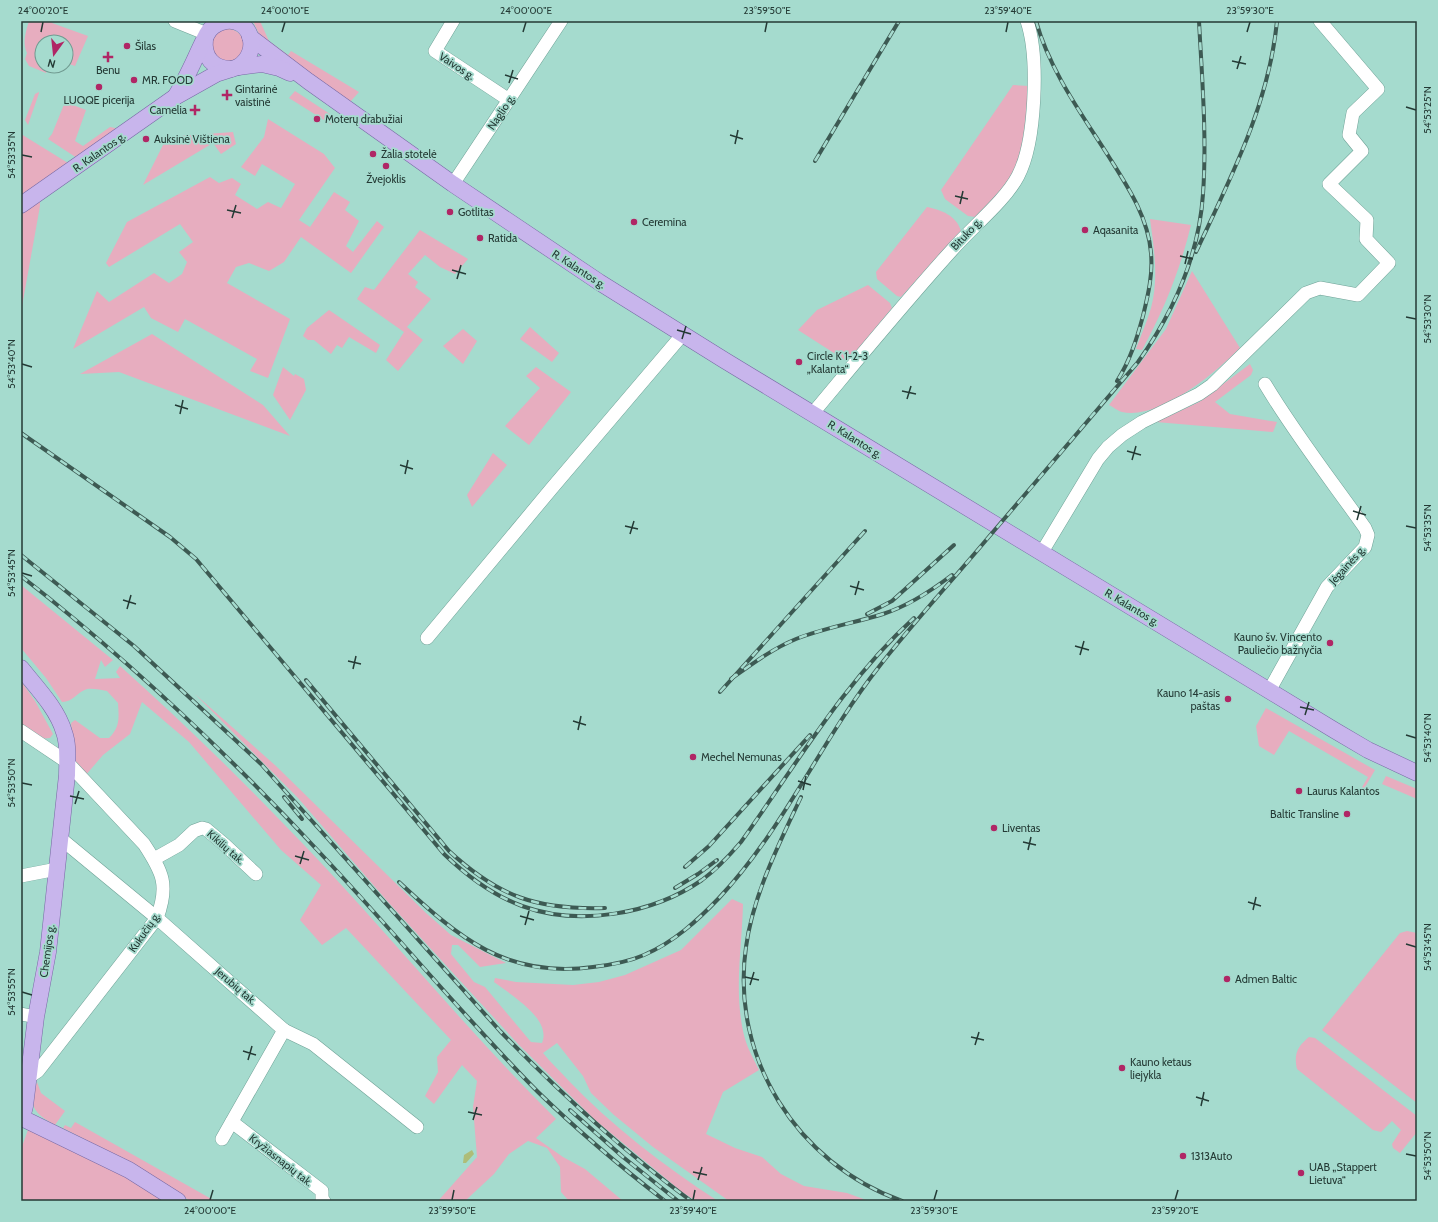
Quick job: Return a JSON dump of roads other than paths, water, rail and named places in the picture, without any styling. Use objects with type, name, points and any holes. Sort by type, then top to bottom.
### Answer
[{"type":"main road","name":"R. Kalantos g.","points":[[175,97],[189,75],[209,31],[221,22],[233,22],[244,27],[308,81],[453,184],[599,282],[1269,691],[1368,750],[1417,773]]},
{"type":"main road","name":"R. Kalantos g.","points":[[21,205],[175,97],[216,74],[243,64],[250,54],[252,42],[247,30]]},
{"type":"main road","name":"R. Kalantos g.","points":[[209,31],[205,50],[210,61],[220,67],[235,68],[262,64],[274,66],[308,81]]},
{"type":"main road","name":"Chemijos g.","points":[[21,668],[44,698],[62,726],[65,733],[67,762],[48,952],[28,1015],[28,1074],[25,1106],[21,1118],[129,1170],[178,1201]]},
{"type":"street","points":[[175,21],[209,31]]},
{"type":"street","name":"Vaivos g.","points":[[453,21],[435,51],[509,100]]},
{"type":"street","name":"Naglio g.","points":[[453,184],[561,21]]},
{"type":"street","name":"Bituko g.","points":[[813,413],[902,305],[952,249],[1012,187],[1019,174],[1027,146],[1035,92],[1035,77],[1027,21]]},
{"type":"street","points":[[1042,552],[1098,460],[1108,447],[1122,435],[1142,422],[1199,394],[1212,385],[1306,293],[1320,288],[1358,295],[1389,263],[1366,239],[1367,220],[1329,184],[1362,151],[1349,135],[1353,113],[1378,89],[1320,21]]},
{"type":"street","points":[[427,638],[683,334]]},
{"type":"street","name":"Jėgainės g.","points":[[1265,384],[1286,420],[1365,528],[1368,535],[1365,547],[1327,587],[1269,691]]},
{"type":"street","name":"Kukučių g.","points":[[21,731],[67,762],[144,844],[154,859],[164,885],[164,900],[157,918],[38,1071],[32,1075],[28,1074]]},
{"type":"street","name":"Kikilių tak.","points":[[154,859],[179,845],[194,830],[202,828],[206,829],[225,845],[256,874]]},
{"type":"street","name":"Jerubių tak.","points":[[60,838],[157,918],[284,1030],[313,1044],[417,1126]]},
{"type":"street","points":[[21,876],[57,869]]},
{"type":"street","points":[[222,1139],[284,1030]]},
{"type":"street","name":"Kryžiasnapių tak.","points":[[232,1122],[322,1191],[323,1201]]},
{"type":"railway","points":[[815,161],[899,21]]},
{"type":"railway","points":[[1036,21],[1049,57],[1067,91],[1136,203],[1146,227],[1149,240],[1151,269],[1147,300],[1133,349],[1126,366],[1117,381]]},
{"type":"railway","points":[[399,882],[442,920],[463,936],[486,950],[509,960],[534,967],[562,969],[612,964],[632,960],[644,955],[675,937],[702,915],[719,898],[763,843],[783,814],[857,696],[878,668],[918,619],[1138,362],[1162,324],[1173,303],[1190,261],[1196,239],[1203,194],[1204,108],[1199,21]]},
{"type":"railway","points":[[1196,252],[1247,140],[1266,82],[1273,52],[1277,21]]},
{"type":"railway","points":[[21,433],[170,537],[196,559],[444,854],[490,891],[511,902],[544,912],[567,916],[615,914],[639,909],[661,901],[683,892],[702,880],[723,862],[741,842],[801,754],[843,697],[865,669],[914,618]]},
{"type":"railway","points":[[720,692],[865,531]]},
{"type":"railway","points":[[867,614],[892,601],[954,545]]},
{"type":"railway","points":[[21,555],[134,646],[261,764],[500,1031],[592,1120],[640,1162],[691,1201]]},
{"type":"railway","points":[[731,679],[762,657],[787,643],[817,632],[892,611],[919,598],[952,575]]},
{"type":"railway","points":[[21,576],[101,641],[214,745],[322,855],[483,1034],[538,1092],[600,1148],[665,1201]]},
{"type":"railway","points":[[306,680],[449,851],[467,867],[502,890],[520,898],[559,906],[605,908]]},
{"type":"railway","points":[[685,867],[709,846],[810,735]]},
{"type":"railway","points":[[284,797],[302,819]]},
{"type":"railway","points":[[801,797],[768,870],[754,908],[749,928],[746,947],[744,988],[749,1028],[761,1066],[779,1101],[802,1133],[831,1161],[864,1184],[902,1201]]},
{"type":"railway","points":[[675,888],[717,860]]},
{"type":"railway","points":[[570,1110],[623,1157],[678,1201]]},
{"type":"place","name":"Šilas","points":[[127,46]]},
{"type":"place","name":"Benu","points":[[108,57]]},
{"type":"place","name":"MR. FOOD","points":[[134,80]]},
{"type":"place","name":"LUQQE picerija","points":[[99,87]]},
{"type":"place","name":"Gintarinė vaistinė","points":[[227,95]]},
{"type":"place","name":"Camelia","points":[[195,110]]},
{"type":"place","name":"Moterų drabužiai","points":[[317,119]]},
{"type":"place","name":"Auksinė Vištiena","points":[[146,139]]},
{"type":"place","name":"Žalia stotelė","points":[[373,154]]},
{"type":"place","name":"Žvejoklis","points":[[386,166]]},
{"type":"place","name":"Gotlitas","points":[[450,212]]},
{"type":"place","name":"Ceremina","points":[[634,222]]},
{"type":"place","name":"Aqasanita","points":[[1085,230]]},
{"type":"place","name":"Ratida","points":[[480,238]]},
{"type":"place","name":"Circle K 1-2-3 „Kalanta“","points":[[799,362]]},
{"type":"place","name":"Kauno šv. Vincento Pauliečio bažnyčia","points":[[1330,643]]},
{"type":"place","name":"Kauno 14-asis paštas","points":[[1228,699]]},
{"type":"place","name":"Mechel Nemunas","points":[[693,757]]},
{"type":"place","name":"Laurus Kalantos","points":[[1299,791]]},
{"type":"place","name":"Baltic Transline","points":[[1347,814]]},
{"type":"place","name":"Liventas","points":[[994,828]]},
{"type":"place","name":"Admen Baltic","points":[[1227,979]]},
{"type":"place","name":"Kauno ketaus liejykla","points":[[1122,1068]]},
{"type":"place","name":"1313Auto","points":[[1183,1156]]},
{"type":"place","name":"UAB „Stappert Lietuva“","points":[[1301,1173]]}]
